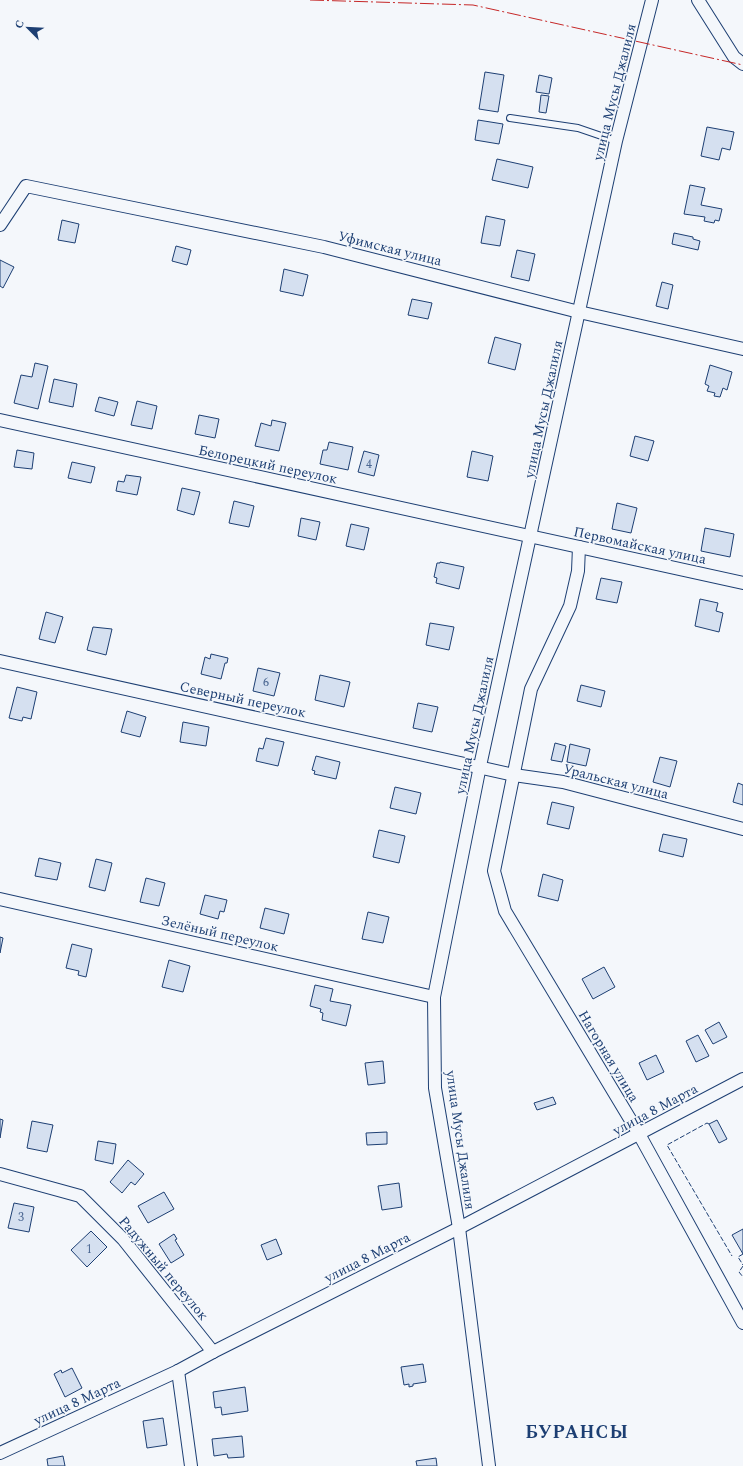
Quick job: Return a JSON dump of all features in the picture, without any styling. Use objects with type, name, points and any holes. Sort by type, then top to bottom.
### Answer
[{"type":"street","name":"улица Мусы Джалиля","points":[[489,1466],[459,1228],[435,1088],[434,997],[480,766],[616,141],[652,0]]},
{"type":"street","points":[[698,0],[734,57],[743,64]]},
{"type":"street","name":"Уфимская улица","points":[[0,225],[26,186],[324,247],[579,312],[743,349]]},
{"type":"street","name":"Белорецкий переулок","points":[[0,420],[530,537]]},
{"type":"street","name":"Первомайская улица","points":[[530,537],[743,583]]},
{"type":"street","name":"Нагорная улица","points":[[579,547],[578,571],[570,606],[531,689],[494,871],[505,911],[639,1134],[743,1323]]},
{"type":"street","name":"Северный переулок","points":[[0,662],[480,766]]},
{"type":"street","name":"Уральская улица","points":[[480,766],[514,775],[563,782],[743,829]]},
{"type":"street","name":"Зелёный переулок","points":[[0,899],[434,997]]},
{"type":"street","name":"улица 8 Марта","points":[[0,1453],[178,1371],[459,1228],[743,1079]]},
{"type":"street","name":"Радужный переулок","points":[[0,1174],[80,1196],[124,1239],[213,1352]]},
{"type":"street","points":[[178,1371],[191,1466]]},
{"type":"lane","points":[[510,118],[578,128],[616,141]]},
{"type":"building","points":[[485,72],[504,75],[498,112],[479,109]]},
{"type":"building","points":[[539,75],[552,78],[549,94],[536,92]]},
{"type":"building","points":[[541,95],[549,96],[546,113],[539,112]]},
{"type":"building","points":[[478,120],[503,124],[499,144],[475,140]]},
{"type":"building","points":[[707,127],[734,132],[730,150],[722,148],[719,160],[701,156]]},
{"type":"building","points":[[497,159],[533,167],[528,188],[492,180]]},
{"type":"building","points":[[690,185],[705,188],[701,205],[722,209],[719,221],[715,220],[714,223],[704,221],[705,217],[684,214]]},
{"type":"building","points":[[486,216],[505,220],[500,246],[481,243]]},
{"type":"building","points":[[62,220],[79,224],[75,243],[58,240]]},
{"type":"building","points":[[674,233],[693,237],[693,239],[700,241],[698,250],[672,244]]},
{"type":"building","points":[[176,246],[191,250],[187,265],[172,261]]},
{"type":"building","points":[[517,250],[535,254],[529,281],[511,277]]},
{"type":"building","points":[[0,260],[14,267],[3,288],[0,286]]},
{"type":"building","points":[[284,269],[308,275],[303,296],[280,291]]},
{"type":"building","points":[[662,282],[673,285],[668,309],[656,306]]},
{"type":"building","points":[[412,299],[432,303],[428,319],[408,315]]},
{"type":"building","points":[[495,337],[521,344],[515,370],[488,363]]},
{"type":"building","points":[[35,363],[48,366],[38,409],[14,403],[21,375],[32,377]]},
{"type":"building","points":[[710,365],[732,372],[727,390],[723,388],[720,397],[714,396],[715,393],[707,391],[709,386],[705,384]]},
{"type":"building","points":[[54,379],[77,384],[73,407],[49,402]]},
{"type":"building","points":[[99,397],[118,402],[114,416],[95,411]]},
{"type":"building","points":[[137,401],[157,406],[152,429],[131,425]]},
{"type":"building","points":[[199,415],[219,419],[215,438],[195,434]]},
{"type":"building","points":[[272,420],[286,423],[279,451],[255,446],[261,423],[271,426]]},
{"type":"building","points":[[635,436],[654,441],[648,461],[630,456]]},
{"type":"building","points":[[329,442],[353,447],[348,470],[320,464],[323,450],[327,450]]},
{"type":"building","points":[[17,450],[34,453],[32,469],[14,467]]},
{"type":"building","points":[[364,451],[379,455],[374,476],[358,472]]},
{"type":"building","points":[[472,451],[493,456],[488,481],[467,477]]},
{"type":"building","points":[[72,462],[95,467],[91,483],[68,478]]},
{"type":"building","points":[[126,475],[141,477],[137,495],[116,491],[118,481],[124,482]]},
{"type":"building","points":[[182,488],[200,492],[194,515],[177,510]]},
{"type":"building","points":[[234,501],[254,506],[249,527],[229,523]]},
{"type":"building","points":[[617,503],[637,508],[631,533],[612,529]]},
{"type":"building","points":[[301,518],[320,522],[316,540],[298,536]]},
{"type":"building","points":[[351,524],[369,528],[364,550],[346,546]]},
{"type":"building","points":[[705,528],[734,534],[730,557],[701,551]]},
{"type":"building","points":[[440,562],[464,567],[459,589],[436,583],[437,578],[434,577],[437,563]]},
{"type":"building","points":[[601,578],[622,582],[617,603],[596,599]]},
{"type":"building","points":[[700,599],[718,603],[716,611],[723,613],[719,632],[695,626]]},
{"type":"building","points":[[46,612],[63,617],[55,643],[39,639]]},
{"type":"building","points":[[430,623],[454,627],[449,650],[426,645]]},
{"type":"building","points":[[93,627],[112,629],[106,655],[87,650]]},
{"type":"building","points":[[211,654],[228,658],[227,663],[225,663],[221,679],[201,674],[205,657],[210,659]]},
{"type":"building","points":[[258,668],[280,673],[274,696],[253,691]]},
{"type":"building","points":[[320,675],[350,682],[344,707],[315,700]]},
{"type":"building","points":[[581,685],[605,691],[601,707],[577,701]]},
{"type":"building","points":[[17,687],[37,692],[31,719],[23,717],[22,721],[9,718]]},
{"type":"building","points":[[418,703],[438,707],[432,732],[413,728]]},
{"type":"building","points":[[127,711],[146,717],[140,737],[121,732]]},
{"type":"building","points":[[183,722],[209,727],[206,746],[180,742]]},
{"type":"building","points":[[266,738],[284,742],[278,766],[256,761],[259,748],[263,749]]},
{"type":"building","points":[[555,743],[566,746],[562,762],[551,760]]},
{"type":"building","points":[[570,744],[590,749],[586,766],[567,762]]},
{"type":"building","points":[[316,756],[340,762],[336,779],[314,774],[315,771],[312,770]]},
{"type":"building","points":[[660,757],[677,761],[670,787],[653,782]]},
{"type":"building","points":[[738,783],[743,785],[743,805],[733,802]]},
{"type":"building","points":[[395,787],[421,793],[416,814],[390,808]]},
{"type":"building","points":[[552,802],[574,807],[569,829],[547,824]]},
{"type":"building","points":[[379,830],[405,836],[399,863],[373,857]]},
{"type":"building","points":[[663,834],[687,839],[683,857],[659,851]]},
{"type":"building","points":[[39,858],[61,863],[57,880],[35,876]]},
{"type":"building","points":[[96,859],[112,863],[105,891],[89,887]]},
{"type":"building","points":[[543,874],[563,880],[558,901],[538,896]]},
{"type":"building","points":[[146,878],[165,883],[159,906],[140,902]]},
{"type":"building","points":[[205,895],[227,900],[224,912],[220,911],[218,919],[200,914]]},
{"type":"building","points":[[265,908],[289,914],[284,934],[260,928]]},
{"type":"building","points":[[368,912],[389,917],[383,943],[362,939]]},
{"type":"building","points":[[0,937],[3,938],[0,953]]},
{"type":"building","points":[[72,944],[92,949],[86,977],[78,975],[79,971],[66,968]]},
{"type":"building","points":[[169,960],[190,966],[183,992],[162,987]]},
{"type":"building","points":[[604,967],[615,987],[593,999],[582,979]]},
{"type":"building","points":[[315,985],[333,989],[330,1001],[351,1005],[346,1026],[322,1020],[323,1013],[320,1012],[321,1009],[310,1006]]},
{"type":"building","points":[[719,1022],[727,1037],[713,1044],[705,1030]]},
{"type":"building","points":[[698,1035],[709,1056],[696,1062],[686,1041]]},
{"type":"building","points":[[656,1055],[664,1072],[647,1080],[639,1063]]},
{"type":"building","points":[[383,1061],[385,1083],[368,1085],[365,1063]]},
{"type":"building","points":[[553,1097],[556,1104],[537,1110],[534,1103]]},
{"type":"building","points":[[0,1119],[3,1120],[0,1138]]},
{"type":"building","points":[[717,1120],[727,1139],[719,1143],[709,1124]]},
{"type":"building","points":[[32,1121],[53,1125],[47,1152],[27,1148]]},
{"type":"building","points":[[387,1132],[387,1144],[367,1145],[366,1133]]},
{"type":"building","points":[[98,1141],[116,1144],[113,1164],[95,1160]]},
{"type":"building","points":[[128,1160],[144,1174],[135,1185],[131,1182],[122,1193],[110,1182]]},
{"type":"building","points":[[399,1183],[402,1207],[382,1210],[378,1186]]},
{"type":"building","points":[[164,1192],[174,1209],[148,1223],[138,1206]]},
{"type":"building","points":[[14,1203],[34,1207],[29,1232],[8,1228]]},
{"type":"building","points":[[743,1229],[743,1254],[732,1235]]},
{"type":"building","points":[[91,1231],[107,1247],[87,1267],[71,1250]]},
{"type":"building","points":[[174,1234],[177,1239],[175,1240],[184,1255],[171,1263],[159,1244]]},
{"type":"building","points":[[276,1239],[282,1254],[267,1260],[261,1245]]},
{"type":"building","points":[[423,1364],[426,1382],[413,1384],[413,1386],[409,1387],[409,1384],[404,1385],[401,1367]]},
{"type":"building","points":[[72,1368],[82,1388],[65,1397],[54,1374],[61,1370],[62,1373]]},
{"type":"building","points":[[245,1387],[248,1411],[222,1415],[221,1407],[215,1408],[213,1392]]},
{"type":"building","points":[[163,1418],[167,1445],[147,1448],[143,1421]]},
{"type":"building","points":[[242,1436],[244,1457],[228,1458],[227,1454],[214,1456],[212,1439]]},
{"type":"building","points":[[63,1456],[65,1466],[48,1466],[47,1459]]},
{"type":"building","points":[[436,1458],[437,1466],[417,1466],[416,1461]]},
{"type":"fence","points":[[709,1124],[707,1123],[667,1145],[732,1256]]},
{"type":"fence","points":[[743,1254],[738,1257],[743,1265]]},
{"type":"fence","points":[[743,1266],[739,1272],[743,1277]]},
{"type":"power","points":[[310,0],[473,5],[743,65]]},
{"type":"district","name":"БУРАНСЫ","points":[[577,1432]]}]
